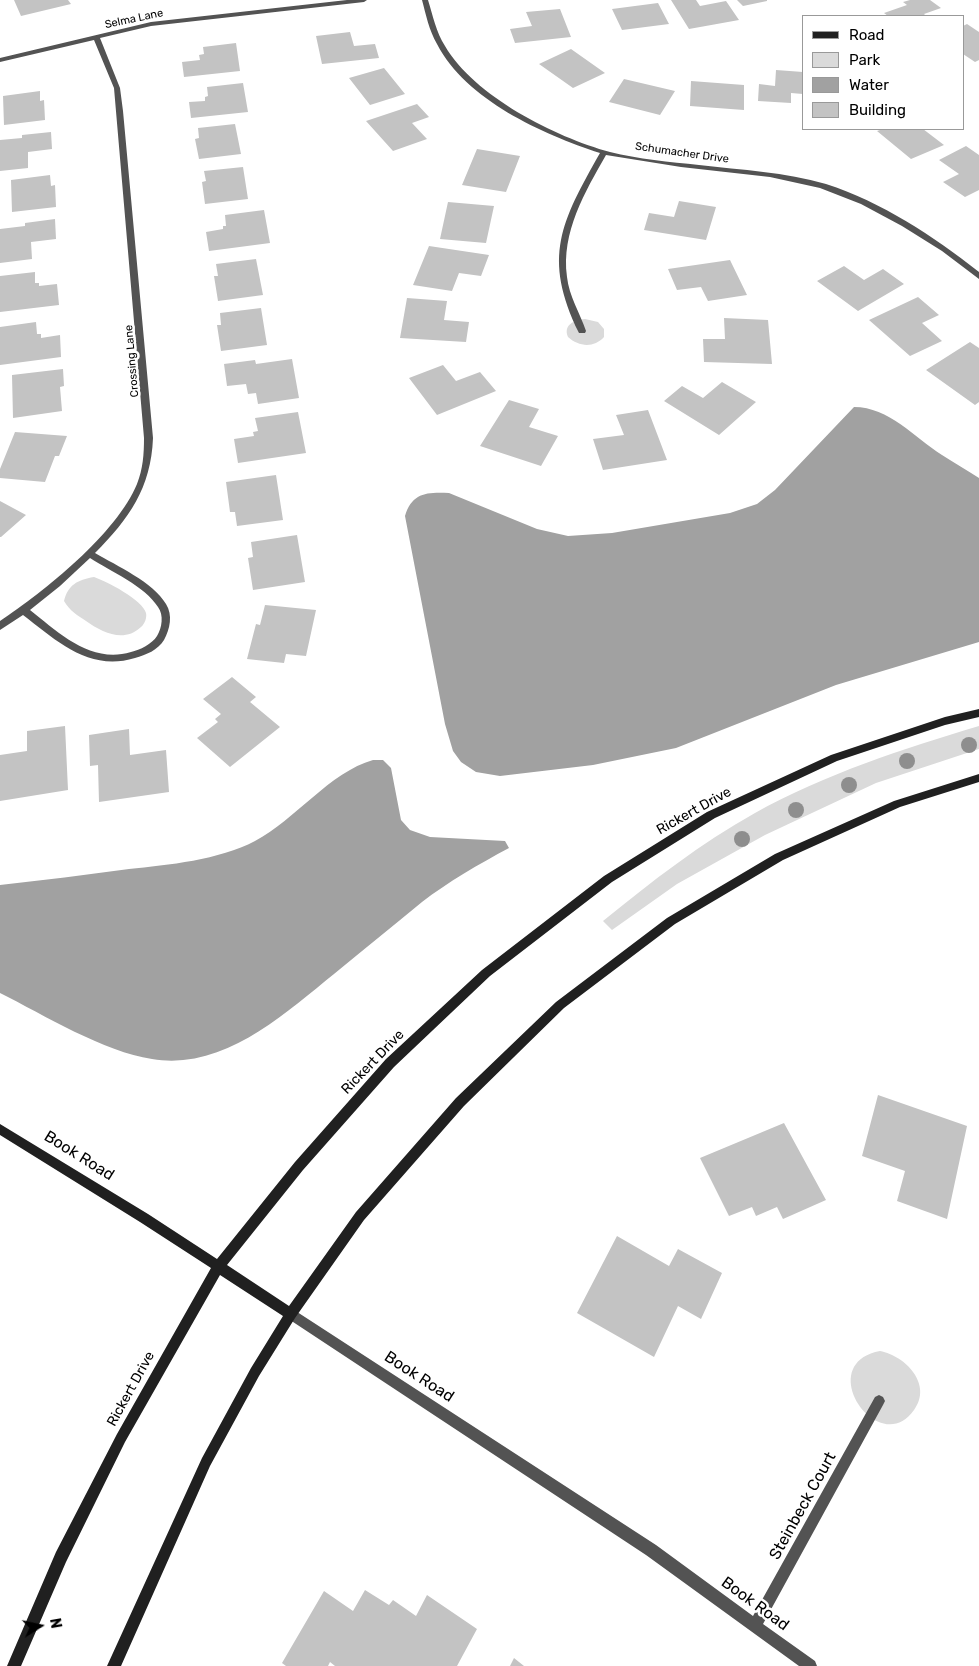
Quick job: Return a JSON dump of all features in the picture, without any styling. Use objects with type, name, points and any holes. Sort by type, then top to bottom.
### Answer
[{"type":"street","name":"Selma Lane","points":[[0,60],[96,37],[182,20],[364,0]]},
{"type":"street","name":"Schumacher Drive","points":[[425,0],[434,31],[442,48],[460,72],[507,110],[550,132],[604,152],[681,165],[785,178],[823,186],[861,201],[918,232],[941,246],[979,276]]},
{"type":"street","name":"Crossing Lane","points":[[0,626],[24,610],[88,553],[115,526],[139,491],[145,471],[149,445],[148,420],[119,103],[117,88],[96,37]]},
{"type":"street","points":[[582,331],[563,277],[562,253],[568,224],[579,197],[604,152]]},
{"type":"street","points":[[24,610],[77,650],[95,658],[109,660],[127,659],[156,644],[164,631],[166,617],[164,606],[154,596],[88,553]]},
{"type":"street","name":"Rickert Drive","points":[[14,1666],[61,1557],[121,1438],[218,1266],[299,1166],[390,1063],[486,973],[608,879],[711,815],[834,758],[945,721],[979,713]]},
{"type":"street","points":[[114,1666],[206,1462],[255,1372],[290,1314],[360,1216],[460,1102],[560,1005],[671,921],[780,857],[896,804],[979,778]]},
{"type":"street","name":"Book Road","points":[[0,1129],[78,1176],[218,1266],[651,1550],[810,1666]]},
{"type":"street","name":"Steinbeck Court","points":[[755,1626],[879,1401]]},
{"type":"green space","points":[[585,319],[598,322],[604,329],[604,337],[600,341],[586,345],[577,343],[568,337],[568,326]]},
{"type":"green space","points":[[94,577],[107,582],[138,602],[146,613],[142,626],[128,634],[114,634],[99,629],[71,610],[64,601],[68,591],[74,584]]},
{"type":"green space","points":[[979,726],[979,749],[876,783],[765,835],[677,884],[612,930],[603,921],[696,850],[755,813],[837,774]]},
{"type":"green space","points":[[880,1351],[890,1354],[907,1365],[914,1373],[918,1382],[919,1400],[914,1410],[900,1422],[884,1424],[870,1417],[858,1404],[852,1389],[852,1373],[861,1359]]},
{"type":"water","points":[[854,407],[867,408],[890,417],[942,455],[979,478],[979,642],[836,685],[676,748],[593,765],[500,776],[476,772],[461,762],[453,751],[445,724],[405,516],[408,508],[416,498],[433,493],[449,493],[537,529],[568,536],[612,533],[730,513],[757,504],[775,490]]},
{"type":"water","points":[[373,760],[383,760],[391,768],[401,820],[410,830],[430,837],[505,841],[509,848],[464,874],[422,902],[273,1022],[227,1048],[203,1057],[178,1060],[152,1059],[133,1055],[94,1041],[0,993],[0,885],[177,863],[226,853],[255,841],[270,832],[327,785],[357,766]]},
{"type":"building","points":[[14,0],[68,0],[71,4],[21,16]]},
{"type":"building","points":[[671,0],[696,0],[700,6],[726,1],[739,20],[689,29]]},
{"type":"building","points":[[737,0],[767,0],[767,1],[743,6]]},
{"type":"building","points":[[930,0],[941,8],[925,15],[887,15],[884,13],[907,5],[903,2]]},
{"type":"building","points":[[658,3],[669,24],[622,30],[612,9]]},
{"type":"building","points":[[560,9],[571,37],[515,43],[510,29],[532,26],[526,12]]},
{"type":"building","points":[[967,24],[979,32],[979,60],[975,62],[964,55],[964,26]]},
{"type":"building","points":[[350,32],[354,46],[375,44],[379,58],[322,64],[316,36]]},
{"type":"building","points":[[236,43],[240,71],[184,77],[182,62],[200,60],[199,55],[204,54],[203,47]]},
{"type":"building","points":[[571,49],[605,73],[573,88],[539,64]]},
{"type":"building","points":[[384,68],[405,94],[370,105],[349,78]]},
{"type":"building","points":[[776,70],[802,72],[802,94],[791,93],[791,103],[758,101],[759,84],[775,86]]},
{"type":"building","points":[[624,79],[675,91],[660,115],[609,102]]},
{"type":"building","points":[[691,81],[744,85],[744,110],[690,106]]},
{"type":"building","points":[[243,83],[248,112],[191,118],[189,102],[205,101],[205,97],[208,96],[207,87]]},
{"type":"building","points":[[40,91],[40,101],[44,100],[45,120],[4,125],[3,96]]},
{"type":"building","points":[[417,104],[429,117],[412,123],[427,139],[393,151],[366,121]]},
{"type":"building","points":[[235,124],[241,154],[199,159],[195,139],[199,138],[198,128]]},
{"type":"building","points":[[924,130],[944,145],[911,159],[877,131]]},
{"type":"building","points":[[51,132],[52,149],[28,152],[28,168],[0,171],[0,140],[22,138],[22,135]]},
{"type":"building","points":[[966,146],[979,155],[979,190],[965,197],[943,182],[959,174],[939,160]]},
{"type":"building","points":[[477,149],[520,156],[506,192],[462,185]]},
{"type":"building","points":[[243,167],[248,199],[205,204],[202,182],[206,181],[204,171]]},
{"type":"building","points":[[50,175],[51,186],[55,185],[56,207],[12,212],[11,180]]},
{"type":"building","points":[[679,201],[716,207],[706,240],[644,230],[649,213],[674,217]]},
{"type":"building","points":[[448,202],[494,206],[486,243],[440,239]]},
{"type":"building","points":[[264,210],[270,243],[209,251],[206,232],[223,229],[223,226],[226,226],[225,215]]},
{"type":"building","points":[[55,219],[56,239],[31,242],[32,259],[0,263],[0,229],[25,226],[25,223]]},
{"type":"building","points":[[429,246],[489,255],[481,276],[459,273],[452,291],[413,285]]},
{"type":"building","points":[[256,259],[263,295],[218,301],[214,276],[218,276],[216,264]]},
{"type":"building","points":[[730,260],[747,295],[708,301],[701,287],[677,290],[668,269]]},
{"type":"building","points":[[844,266],[864,280],[883,269],[904,284],[858,311],[817,281]]},
{"type":"building","points":[[35,272],[35,283],[39,283],[39,286],[57,284],[59,305],[0,312],[0,276]]},
{"type":"building","points":[[918,297],[939,315],[922,323],[942,341],[910,356],[869,320]]},
{"type":"building","points":[[407,298],[447,301],[444,320],[469,322],[466,342],[400,338]]},
{"type":"building","points":[[261,308],[267,345],[221,351],[217,325],[221,325],[220,313]]},
{"type":"building","points":[[724,318],[768,320],[772,364],[704,362],[703,339],[725,339]]},
{"type":"building","points":[[36,322],[37,334],[41,334],[41,338],[60,335],[61,357],[0,365],[0,327]]},
{"type":"building","points":[[970,342],[979,348],[979,402],[975,405],[926,370]]},
{"type":"building","points":[[292,359],[299,398],[258,404],[256,393],[248,394],[246,384],[227,386],[224,364],[255,360],[256,364]]},
{"type":"building","points":[[443,365],[456,381],[480,372],[496,391],[437,415],[409,378]]},
{"type":"building","points":[[63,369],[64,386],[60,387],[62,411],[13,418],[12,375]]},
{"type":"building","points":[[722,382],[756,402],[719,435],[664,401],[682,386],[703,398]]},
{"type":"building","points":[[509,400],[539,409],[529,427],[558,436],[541,466],[480,446]]},
{"type":"building","points":[[648,410],[667,460],[603,470],[593,439],[624,435],[616,415]]},
{"type":"building","points":[[298,412],[306,453],[238,463],[234,439],[254,436],[253,432],[258,431],[255,418]]},
{"type":"building","points":[[15,432],[67,436],[59,456],[55,456],[45,482],[0,478],[0,469]]},
{"type":"building","points":[[276,475],[283,520],[237,526],[235,512],[230,512],[226,482]]},
{"type":"building","points":[[0,501],[26,515],[1,537],[0,537]]},
{"type":"building","points":[[297,535],[305,582],[253,590],[248,558],[253,557],[251,542]]},
{"type":"building","points":[[265,605],[316,610],[306,656],[286,654],[284,663],[247,659],[256,624],[260,625]]},
{"type":"building","points":[[232,677],[256,697],[250,702],[280,727],[230,767],[197,738],[218,722],[215,719],[221,714],[203,699]]},
{"type":"building","points":[[65,726],[68,790],[0,801],[0,755],[27,751],[27,731]]},
{"type":"building","points":[[129,729],[130,755],[166,750],[169,792],[99,802],[98,765],[90,766],[89,735]]},
{"type":"building","points":[[878,1095],[967,1126],[947,1219],[897,1201],[905,1171],[862,1156]]},
{"type":"building","points":[[784,1123],[826,1200],[783,1219],[777,1207],[756,1216],[752,1207],[729,1216],[700,1158]]},
{"type":"building","points":[[617,1236],[669,1266],[678,1249],[722,1273],[701,1319],[678,1306],[654,1357],[577,1313]]},
{"type":"building","points":[[365,1590],[389,1605],[393,1600],[416,1616],[427,1595],[477,1629],[457,1666],[335,1666],[330,1662],[328,1666],[286,1666],[282,1663],[324,1591],[353,1611]]},
{"type":"building","points":[[514,1658],[524,1666],[510,1666]]}]
